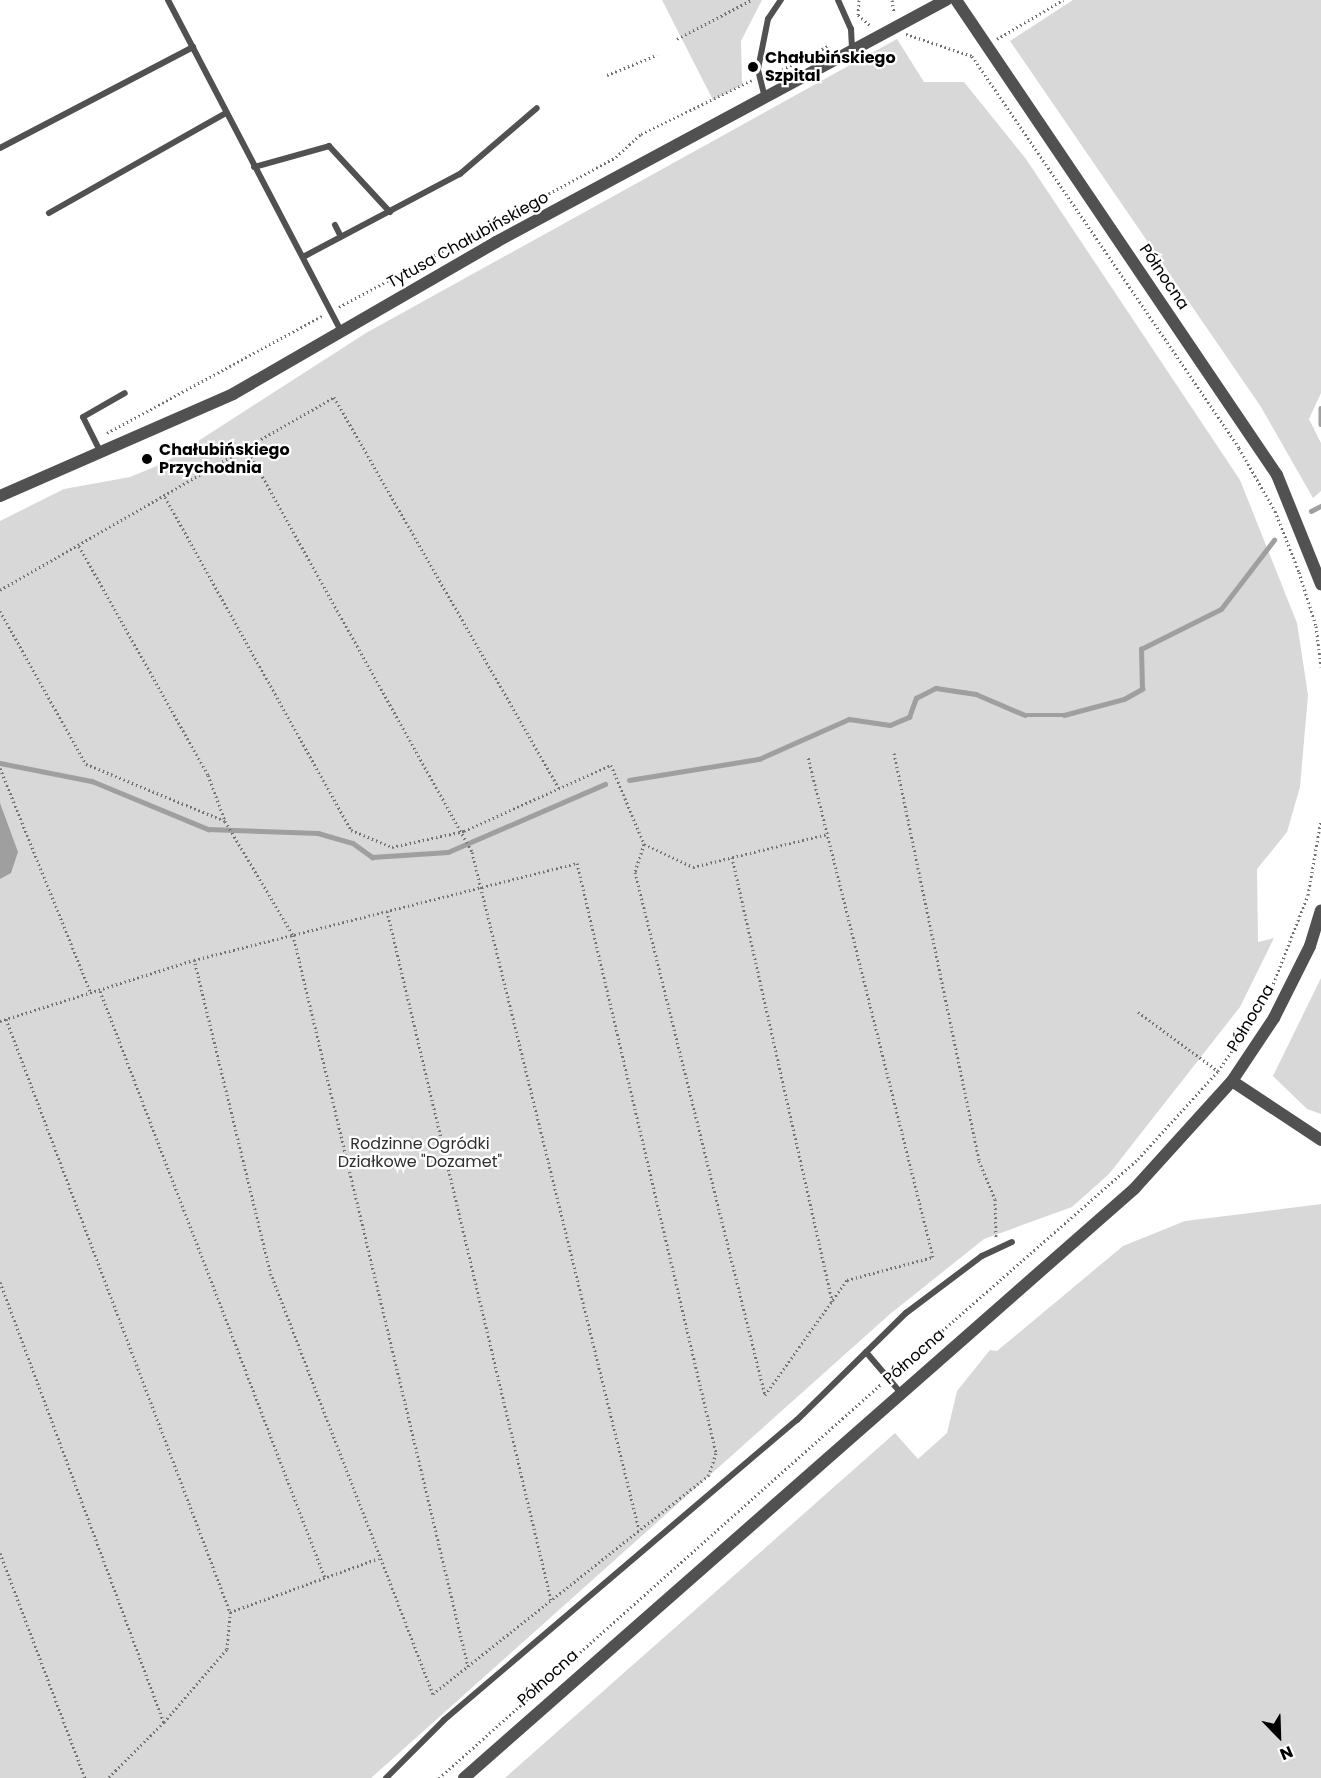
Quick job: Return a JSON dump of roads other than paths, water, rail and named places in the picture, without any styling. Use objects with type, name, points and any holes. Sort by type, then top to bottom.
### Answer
[{"type":"street","name":"Tytusa Chałubińskiego","points":[[0,496],[101,454],[233,394],[342,331],[946,0]]},
{"type":"street","name":"Północna","points":[[956,0],[1276,475],[1321,584]]},
{"type":"street","name":"Północna","points":[[464,1778],[900,1392],[1135,1188],[1232,1081],[1274,1018],[1310,946],[1321,910]]},
{"type":"street","points":[[1232,1081],[1321,1140]]},
{"type":"lane","points":[[168,0],[342,331]]},
{"type":"lane","points":[[765,98],[760,81],[765,30],[781,0]]},
{"type":"lane","points":[[838,0],[852,34],[852,50]]},
{"type":"lane","points":[[0,148],[193,47]]},
{"type":"lane","points":[[303,257],[460,174],[537,108]]},
{"type":"lane","points":[[49,213],[226,113]]},
{"type":"lane","points":[[254,167],[329,146],[390,212]]},
{"type":"lane","points":[[335,225],[341,237]]},
{"type":"lane","points":[[101,454],[83,417],[125,393]]},
{"type":"lane","points":[[386,1778],[444,1720],[797,1420],[906,1313],[995,1250],[1012,1242]]},
{"type":"lane","points":[[866,1352],[900,1392]]},
{"type":"waterway","points":[[1321,408],[1321,424]]},
{"type":"waterway","points":[[1311,511],[1321,506]]},
{"type":"waterway","points":[[629,780],[759,759],[849,719],[890,725],[909,717],[916,698],[936,688],[976,694],[1025,715],[1064,715],[1124,699],[1142,689],[1141,649],[1221,609],[1274,540]]},
{"type":"waterway","points":[[0,763],[92,781],[208,829],[318,833],[353,843],[372,857],[448,852],[605,784]]},
{"type":"place","name":"Chałubińskiego Szpital","points":[[753,67]]},
{"type":"place","name":"Chałubińskiego Przychodnia","points":[[147,459]]},
{"type":"park label","name":"Rodzinne Ogródki Działkowe \"Dozamet\"","points":[[420,1153]]}]
